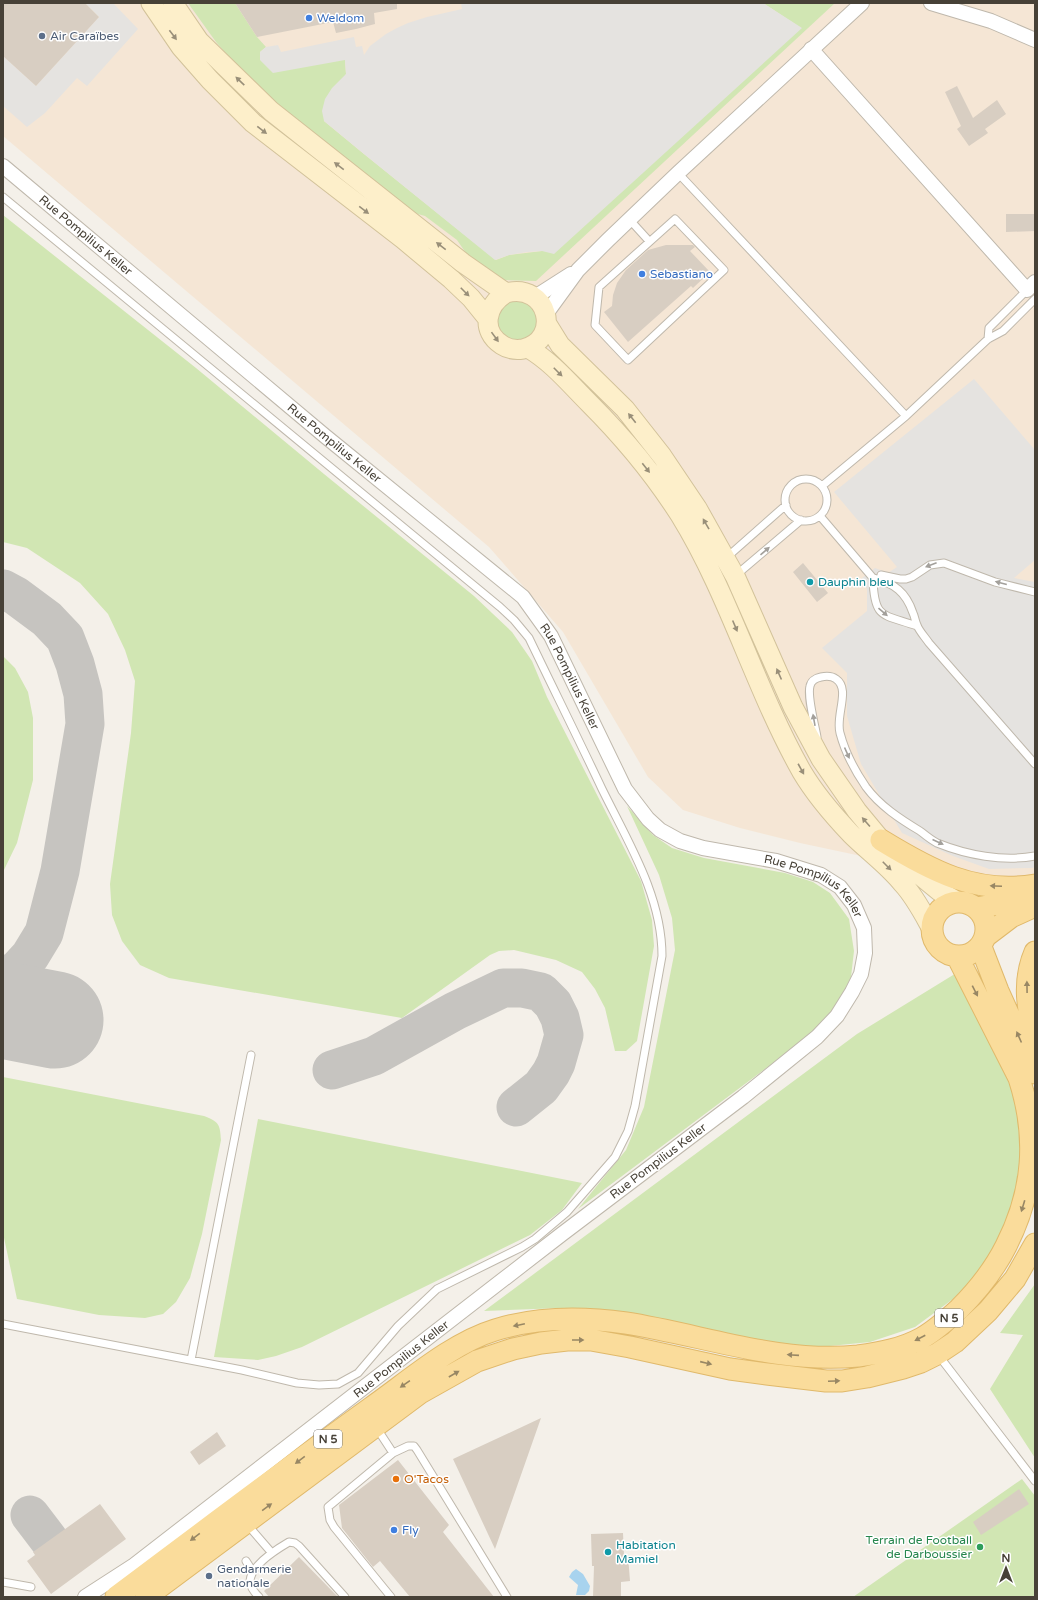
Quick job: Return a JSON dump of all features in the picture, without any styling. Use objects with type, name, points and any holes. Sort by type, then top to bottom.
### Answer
[{"type":"main road","points":[[151,3],[168,29],[186,52],[210,80],[253,123],[403,239],[451,279],[471,298],[488,319],[492,335],[500,344],[512,349],[520,350],[528,348],[540,338],[546,319]]},
{"type":"main road","points":[[173,3],[199,41],[271,111],[463,264],[506,293]]},
{"type":"main road","points":[[488,319],[494,304],[506,293],[521,291],[535,297],[540,302],[546,319],[560,345],[625,409],[662,456],[697,508],[718,565],[821,759],[857,811],[881,840],[931,885],[939,891],[968,905],[984,916],[987,926],[983,941],[998,991],[1035,1073]]},
{"type":"main road","points":[[528,348],[546,360],[604,418],[647,469],[718,565]]},
{"type":"main road","points":[[727,583],[774,715],[803,773],[826,806],[851,834],[886,865],[903,884],[919,906],[932,929]]},
{"type":"main road","points":[[881,840],[919,863],[964,881],[994,887],[1035,885]]},
{"type":"main road","points":[[1035,894],[1013,902],[945,906],[935,916],[932,929],[933,937],[942,950],[957,956],[970,954],[1011,917],[1035,906]]},
{"type":"main road","points":[[1035,952],[1027,981],[1028,1006],[1035,1040]]},
{"type":"main road","name":"N 5","points":[[116,1597],[320,1445],[445,1355],[466,1343],[493,1331],[524,1324],[558,1320],[593,1320],[627,1323],[781,1354],[836,1358],[873,1354],[897,1348],[920,1339],[942,1325],[967,1300],[996,1266],[1024,1206],[1030,1177],[1033,1145],[1027,1098],[1019,1078],[957,956]]},
{"type":"main road","name":"N 5","points":[[146,1597],[420,1393],[477,1361],[506,1351],[540,1343],[567,1340],[591,1340],[730,1369],[826,1381],[842,1381],[867,1377],[904,1368],[937,1354],[954,1342],[988,1311],[1016,1279],[1035,1244]]},
{"type":"street","points":[[546,319],[578,270],[629,219],[862,3]]},
{"type":"street","points":[[931,3],[991,21],[1035,40]]},
{"type":"street","points":[[811,49],[1032,290]]},
{"type":"street","name":"Rue Pompilius Keller","points":[[3,166],[325,436],[523,597],[551,636],[625,789],[656,827],[680,841],[703,848],[776,861],[821,875],[840,887],[854,905],[864,928],[865,953],[861,974],[837,1016],[817,1036],[742,1097],[562,1234],[133,1566],[85,1597]]},
{"type":"street","points":[[535,297],[578,270]]},
{"type":"lane","points":[[678,173],[906,416]]},
{"type":"lane","points":[[3,197],[494,602],[522,629],[529,638],[644,874],[657,915],[662,940],[662,956],[635,1106],[628,1131],[615,1157],[586,1192],[556,1222],[522,1247],[437,1289],[398,1326],[358,1373],[338,1384],[319,1385],[297,1383],[191,1360],[3,1324]]},
{"type":"lane","points":[[629,219],[650,242]]},
{"type":"lane","points":[[675,219],[724,270],[628,360],[595,325],[599,287],[650,242],[675,219]]},
{"type":"lane","points":[[988,338],[989,328],[1032,290]]},
{"type":"lane","points":[[822,486],[906,416],[988,338],[1004,331],[1032,290]]},
{"type":"lane","points":[[808,479],[816,481],[822,486],[826,493],[827,501],[825,509],[820,516],[808,521],[794,517],[786,505],[785,497],[788,489],[793,483],[808,479]]},
{"type":"lane","points":[[718,565],[786,505]]},
{"type":"lane","points":[[820,516],[873,578],[886,581],[895,586],[901,592],[907,599],[914,613],[917,626],[929,643],[1035,764]]},
{"type":"lane","points":[[727,583],[801,520]]},
{"type":"lane","points":[[867,571],[888,577],[906,579],[912,577],[930,565],[944,563],[995,582],[1035,592]]},
{"type":"lane","points":[[873,578],[877,607],[882,613],[891,619],[901,620],[917,626]]},
{"type":"lane","points":[[821,759],[810,696],[810,687],[812,682],[818,678],[827,676],[834,677],[842,687],[843,699],[838,718],[839,731],[845,749],[856,771],[867,788],[894,815],[936,842],[972,854],[997,858],[1024,858],[1035,856]]},
{"type":"lane","points":[[191,1360],[251,1055]]},
{"type":"lane","points":[[937,1354],[1035,1481]]},
{"type":"lane","points":[[376,1427],[393,1453]]},
{"type":"lane","points":[[391,1597],[334,1527],[330,1520],[328,1507],[393,1453],[408,1446],[414,1446],[507,1597]]},
{"type":"lane","points":[[246,1523],[271,1552]]},
{"type":"lane","points":[[259,1597],[251,1586],[250,1580],[253,1572],[271,1552],[289,1542],[295,1543],[345,1597]]},
{"type":"lane","points":[[246,1561],[253,1572]]},
{"type":"lane","points":[[3,1582],[31,1587]]},
{"type":"shaded area","points":[[3,3],[1035,3],[1035,875],[1004,881],[960,877],[800,843],[740,828],[683,810],[648,777],[563,632],[489,547],[3,136]]},
{"type":"shaded area","points":[[85,3],[113,3],[138,29],[87,86],[77,78],[45,113],[27,127],[3,106],[3,56],[36,86],[99,17]]},
{"type":"shaded area","points":[[461,3],[763,3],[802,28],[554,254],[542,251],[527,252],[509,255],[495,260],[324,121],[322,111],[325,99],[332,88],[346,74],[345,60],[273,73],[260,60],[260,52],[266,47],[278,45],[281,52],[354,37],[356,47],[362,46],[364,55],[370,46],[397,28],[427,17],[462,9]]},
{"type":"shaded area","points":[[974,379],[1035,450],[1035,560],[1014,578],[1035,582],[1035,867],[1032,868],[989,869],[953,856],[902,833],[861,764],[847,716],[847,673],[822,648],[867,611],[867,589],[861,579],[875,568],[888,573],[897,567],[834,492]]},
{"type":"green space","points":[[188,3],[235,3],[257,37],[266,47],[260,52],[345,60],[346,74],[324,121],[496,260],[509,255],[542,251],[801,28],[763,3],[835,3],[536,281],[504,280],[468,256],[457,240],[425,216],[407,211],[255,87],[216,42]]},
{"type":"green space","points":[[3,215],[196,368],[474,596],[512,632],[532,661],[547,697],[641,881],[652,920],[654,946],[637,1041],[626,1051],[615,1051],[605,1008],[595,989],[582,972],[556,960],[514,950],[499,951],[490,955],[402,1018],[169,978],[140,965],[122,941],[112,915],[110,884],[131,733],[135,681],[125,650],[108,614],[80,583],[27,548],[3,542]]},
{"type":"green space","points":[[520,297],[538,311],[537,334],[517,344],[497,334],[496,317],[498,308],[501,305]]},
{"type":"green space","points":[[3,656],[15,668],[28,692],[33,718],[33,780],[17,843],[3,872]]},
{"type":"green space","points":[[627,806],[653,835],[672,848],[704,858],[785,873],[813,882],[830,893],[849,919],[854,951],[851,977],[841,1000],[821,1027],[578,1209],[626,1150],[644,1107],[675,950],[672,918],[659,875]]},
{"type":"green space","points":[[958,972],[1016,1092],[1023,1161],[1015,1210],[991,1260],[953,1299],[915,1327],[870,1342],[810,1348],[562,1308],[484,1311],[857,1034]]},
{"type":"green space","points":[[3,1077],[204,1116],[218,1124],[221,1140],[202,1234],[190,1278],[176,1302],[163,1314],[145,1318],[99,1315],[17,1299],[3,1233]]},
{"type":"green space","points":[[258,1119],[582,1183],[562,1210],[530,1235],[302,1347],[276,1356],[258,1360],[214,1357]]},
{"type":"green space","points":[[1035,1284],[1035,1458],[990,1389],[1023,1335],[1000,1333]]},
{"type":"green space","name":"Terrain de Football de Darboussier","points":[[1022,1479],[1035,1496],[1035,1597],[853,1597]]},
{"type":"water","points":[[576,1569],[583,1574],[590,1586],[589,1591],[585,1595],[576,1595],[578,1585],[569,1577]]},
{"type":"building","name":"Air Caraïbes","points":[[3,3],[85,3],[99,17],[36,86],[3,56]]},
{"type":"building","name":"Weldom","points":[[235,3],[397,3],[397,9],[374,13],[375,24],[336,33],[333,22],[257,37]]},
{"type":"building","points":[[957,86],[973,118],[997,100],[1006,114],[985,129],[988,133],[969,146],[957,129],[961,126],[945,92]]},
{"type":"building","points":[[1006,214],[1035,214],[1035,231],[1006,232]]},
{"type":"building","points":[[666,245],[693,245],[695,247],[690,251],[710,272],[693,288],[691,286],[628,342],[604,312],[612,306],[613,295],[617,283],[626,270],[648,250]]},
{"type":"building","name":"Dauphin bleu","points":[[803,563],[828,593],[817,602],[793,572]]},
{"type":"building","points":[[541,1418],[495,1549],[453,1459]]},
{"type":"building","points":[[217,1432],[226,1446],[199,1465],[190,1452]]},
{"type":"building","name":"Fly","points":[[398,1460],[449,1525],[443,1532],[494,1597],[410,1597],[380,1561],[373,1567],[342,1528],[339,1505]]},
{"type":"building","points":[[1019,1489],[1029,1504],[981,1535],[973,1522]]},
{"type":"building","points":[[100,1504],[126,1539],[51,1594],[27,1561],[35,1555],[33,1552]]},
{"type":"building","points":[[623,1533],[624,1555],[628,1555],[630,1581],[621,1582],[621,1597],[593,1597],[594,1566],[592,1566],[591,1534]]},
{"type":"building","points":[[299,1557],[338,1597],[269,1597],[264,1591]]},
{"type":"taxiway","points":[[3,589],[16,596],[47,619],[65,638],[75,664],[83,694],[85,724],[60,871],[44,933],[30,956],[18,969],[3,979]]},
{"type":"taxiway","points":[[332,1070],[374,1056],[455,1011],[503,988],[522,988],[541,992],[553,1004],[560,1018],[564,1035],[556,1063],[551,1073],[541,1087],[516,1107]]},
{"type":"taxiway","points":[[30,1515],[49,1540]]},
{"type":"runway","points":[[3,1010],[55,1020]]},
{"type":"place","name":"Weldom","points":[[309,18]]},
{"type":"place","name":"Air Caraïbes","points":[[42,36]]},
{"type":"place","name":"Sebastiano","points":[[642,274]]},
{"type":"place","name":"Dauphin bleu","points":[[810,582]]},
{"type":"place","name":"O'Tacos","points":[[396,1479]]},
{"type":"place","name":"Fly","points":[[394,1530]]},
{"type":"place","name":"Terrain de Football de Darboussier","points":[[980,1547]]},
{"type":"place","name":"Habitation Mamiel","points":[[608,1552]]},
{"type":"place","name":"Gendarmerie nationale","points":[[209,1576]]}]
